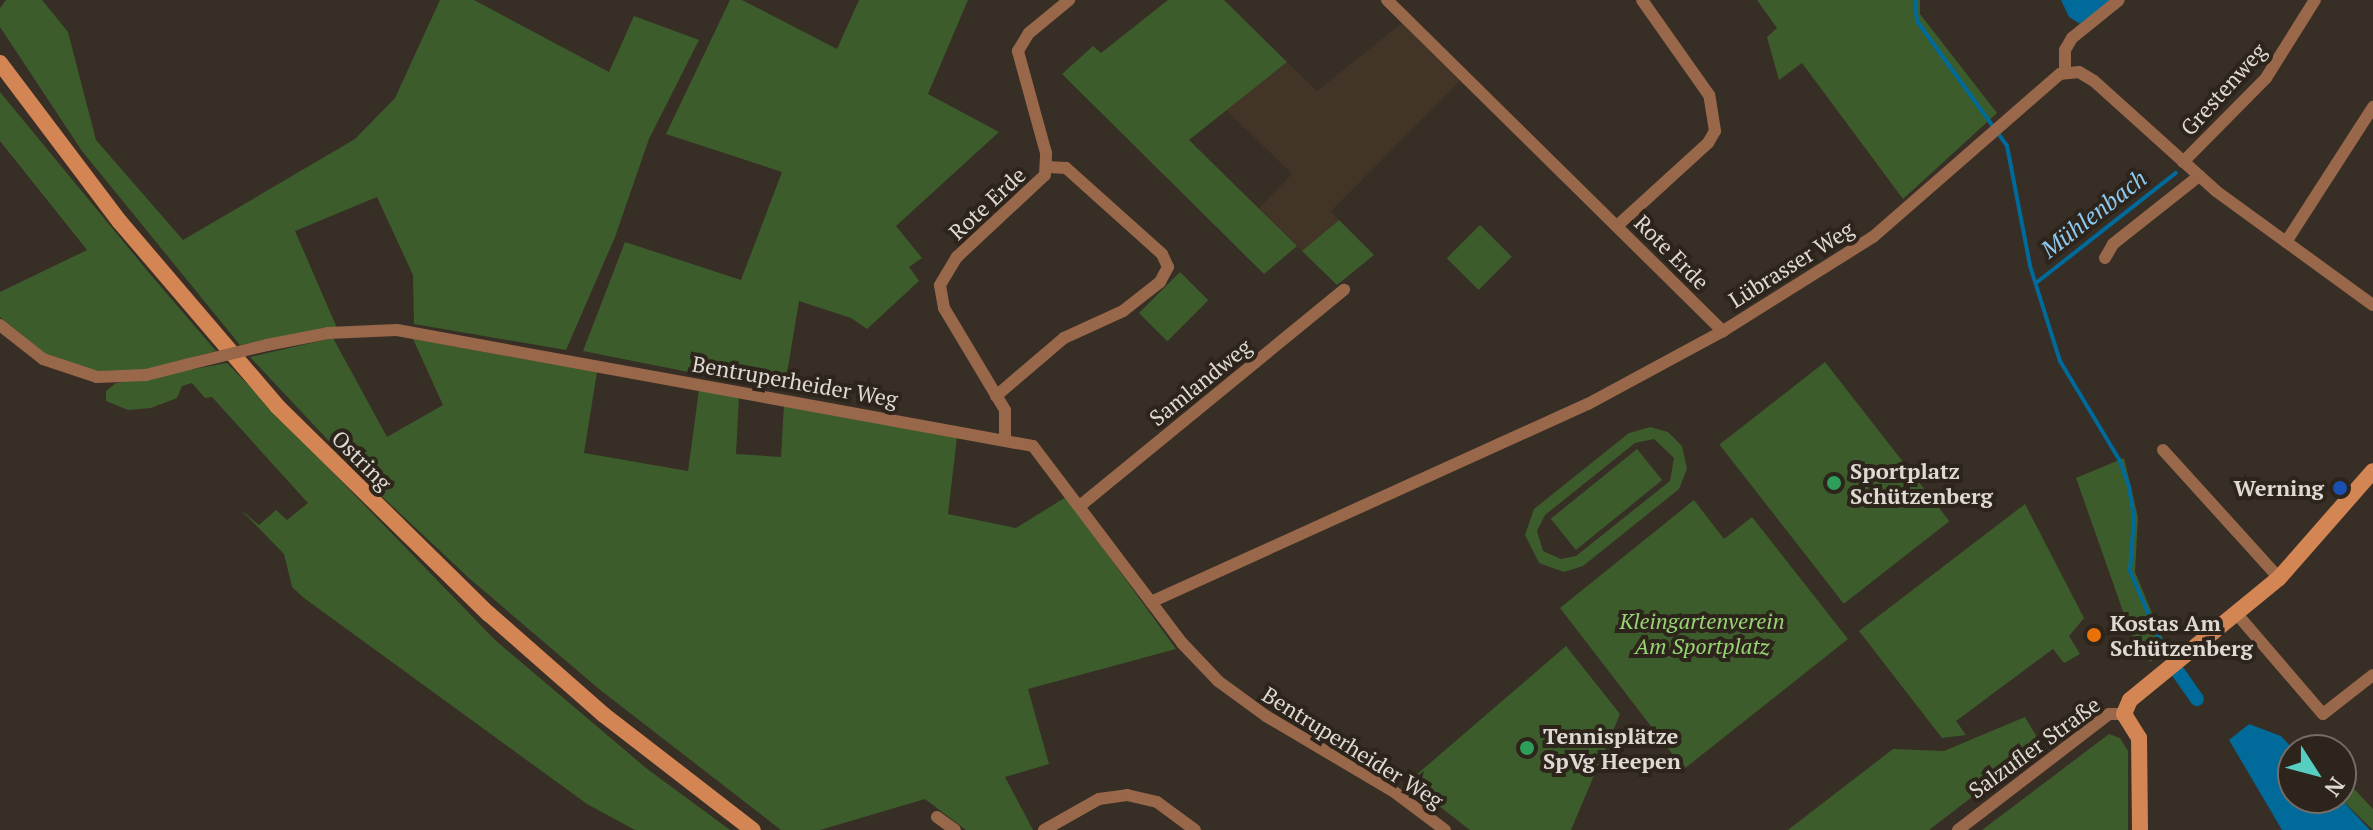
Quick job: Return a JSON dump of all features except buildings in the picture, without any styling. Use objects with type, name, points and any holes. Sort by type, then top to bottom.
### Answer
[{"type":"main road","name":"Ostring","points":[[0,63],[120,222],[277,406],[489,614],[604,715],[753,830]]},
{"type":"main road","name":"Salzufler Straße","points":[[2124,714],[2138,691],[2279,578],[2373,471]]},
{"type":"main road","points":[[2124,714],[2139,738],[2140,830]]},
{"type":"street","name":"Rote Erde","points":[[1005,438],[1007,417],[944,308],[940,285],[950,265],[1039,184],[1048,167],[1018,51],[1029,33],[1069,0]]},
{"type":"street","name":"Rote Erde","points":[[1387,0],[1723,331]]},
{"type":"street","points":[[1617,226],[1708,143],[1715,131],[1709,95],[1642,0]]},
{"type":"street","points":[[2119,0],[2072,38],[2065,50],[2065,73],[2079,72],[2094,81],[2199,176],[2373,305]]},
{"type":"street","name":"Grestenweg","points":[[2183,162],[2266,78],[2315,0]]},
{"type":"street","name":"Lübrasser Weg","points":[[1151,602],[1588,404],[1723,331],[1873,237],[2054,76],[2065,73]]},
{"type":"street","points":[[2286,242],[2373,107]]},
{"type":"street","points":[[996,396],[1064,338],[1123,311],[1160,282],[1168,267],[1162,254],[1066,168],[1048,167]]},
{"type":"street","points":[[2105,258],[2113,244],[2199,176]]},
{"type":"street","name":"Samlandweg","points":[[1081,505],[1344,290]]},
{"type":"street","name":"Bentruperheider Weg","points":[[0,325],[43,359],[97,377],[146,375],[328,333],[397,330],[1005,438],[1040,451],[1151,602],[1225,687],[1393,791],[1445,830]]},
{"type":"street","points":[[2163,450],[2279,578]]},
{"type":"street","points":[[2236,613],[2323,714],[2373,675]]},
{"type":"street","name":"Salzufler Straße","points":[[1958,830],[2109,714],[2124,714]]},
{"type":"street","points":[[1044,830],[1099,799],[1127,795],[1157,802],[1195,830]]},
{"type":"street","points":[[937,817],[955,830]]},
{"type":"shaded area","points":[[1402,23],[1460,81],[1331,211],[1339,220],[1302,251],[1258,209],[1292,174],[1226,110],[1287,62],[1317,91]]},
{"type":"green space","points":[[6,0],[42,0],[68,32],[96,140],[183,240],[355,139],[395,98],[440,0],[474,0],[609,72],[634,16],[699,40],[649,139],[615,237],[566,350],[414,324],[413,275],[377,197],[295,231],[337,328],[240,345],[82,151],[0,27],[0,8]]},
{"type":"green space","points":[[730,0],[742,0],[837,49],[859,0],[968,0],[928,94],[999,132],[896,226],[922,258],[909,267],[919,281],[867,329],[851,318],[799,301],[784,391],[583,351],[625,242],[741,280],[782,172],[666,134]]},
{"type":"green space","points":[[1168,0],[1224,0],[1287,62],[1189,140],[1297,246],[1264,274],[1062,74],[1093,46],[1101,53]]},
{"type":"green space","points":[[1757,0],[1920,0],[1920,14],[1997,113],[1903,199],[1802,63],[1779,80],[1767,37],[1777,28]]},
{"type":"green space","points":[[0,92],[216,351],[144,370],[95,371],[44,353],[0,317],[0,292],[87,250],[0,141]]},
{"type":"green space","points":[[1339,220],[1374,255],[1337,285],[1302,251]]},
{"type":"green space","points":[[1480,225],[1512,257],[1479,290],[1447,258]]},
{"type":"green space","points":[[1180,272],[1208,300],[1167,341],[1139,313]]},
{"type":"green space","points":[[333,338],[387,437],[443,405],[413,339],[597,372],[584,453],[688,471],[699,390],[739,397],[736,454],[781,457],[784,404],[957,437],[948,514],[1016,528],[1066,497],[1176,649],[1028,689],[1049,764],[1005,777],[1033,830],[966,830],[925,799],[820,830],[781,830],[599,689],[470,579],[373,488],[250,357]]},
{"type":"green space","name":"Sportplatz Schützenberg","points":[[1825,362],[1949,521],[1844,604],[1719,444]]},
{"type":"green space","points":[[227,363],[495,640],[646,768],[730,830],[635,830],[587,804],[304,598],[292,587],[284,554],[240,509],[259,525],[276,510],[287,520],[308,503],[212,397],[205,398],[192,383],[182,386],[177,398],[151,408],[128,410],[106,401],[106,391],[116,383]]},
{"type":"green space","points":[[1650,427],[1668,432],[1682,446],[1687,469],[1679,489],[1583,566],[1564,572],[1539,563],[1525,535],[1534,509],[1629,433]],"holes":[[[1654,439],[1674,458],[1670,481],[1576,556],[1561,559],[1543,551],[1537,531],[1545,515],[1635,443]]]},
{"type":"green space","points":[[1637,449],[1662,480],[1576,550],[1551,519]]},
{"type":"green space","points":[[2124,458],[2138,517],[2135,572],[2167,649],[2150,662],[2131,634],[2076,478]]},
{"type":"green space","name":"Kleingartenverein Am Sportplatz","points":[[1694,500],[1724,539],[1752,517],[1848,639],[1684,769],[1560,608]]},
{"type":"green space","points":[[2025,504],[2084,618],[2069,636],[2080,654],[2064,663],[2053,649],[1956,721],[1966,735],[1942,738],[1859,631]]},
{"type":"green space","name":"Tennisplätze SpVg Heepen","points":[[1566,646],[1620,714],[1571,830],[1470,830],[1408,782]]},
{"type":"green space","points":[[2025,717],[2041,744],[1929,830],[1788,830],[1893,749],[1944,751]]},
{"type":"green space","points":[[2109,734],[2120,738],[2128,751],[2128,830],[1982,830]]},
{"type":"green space","points":[[2357,792],[2373,809],[2373,830],[2356,814]]},
{"type":"water","points":[[2061,0],[2112,0],[2080,24],[2069,17]]},
{"type":"water","points":[[2249,724],[2277,734],[2277,814],[2355,814],[2370,830],[2282,830],[2229,740]]},
{"type":"waterway","points":[[1915,0],[1917,21],[2007,146],[2030,266],[2060,361],[2119,459],[2129,487],[2134,517],[2130,571],[2164,650]]},
{"type":"waterway","name":"Mühlenbach","points":[[2036,283],[2176,173]]},
{"type":"waterway","points":[[2178,672],[2197,699]]},
{"type":"place","name":"Sportplatz Schützenberg","points":[[1834,483]]},
{"type":"place","name":"Werning","points":[[2340,488]]},
{"type":"place","name":"Kostas Am Schützenberg","points":[[2094,635]]},
{"type":"place","name":"Tennisplätze SpVg Heepen","points":[[1527,748]]}]
